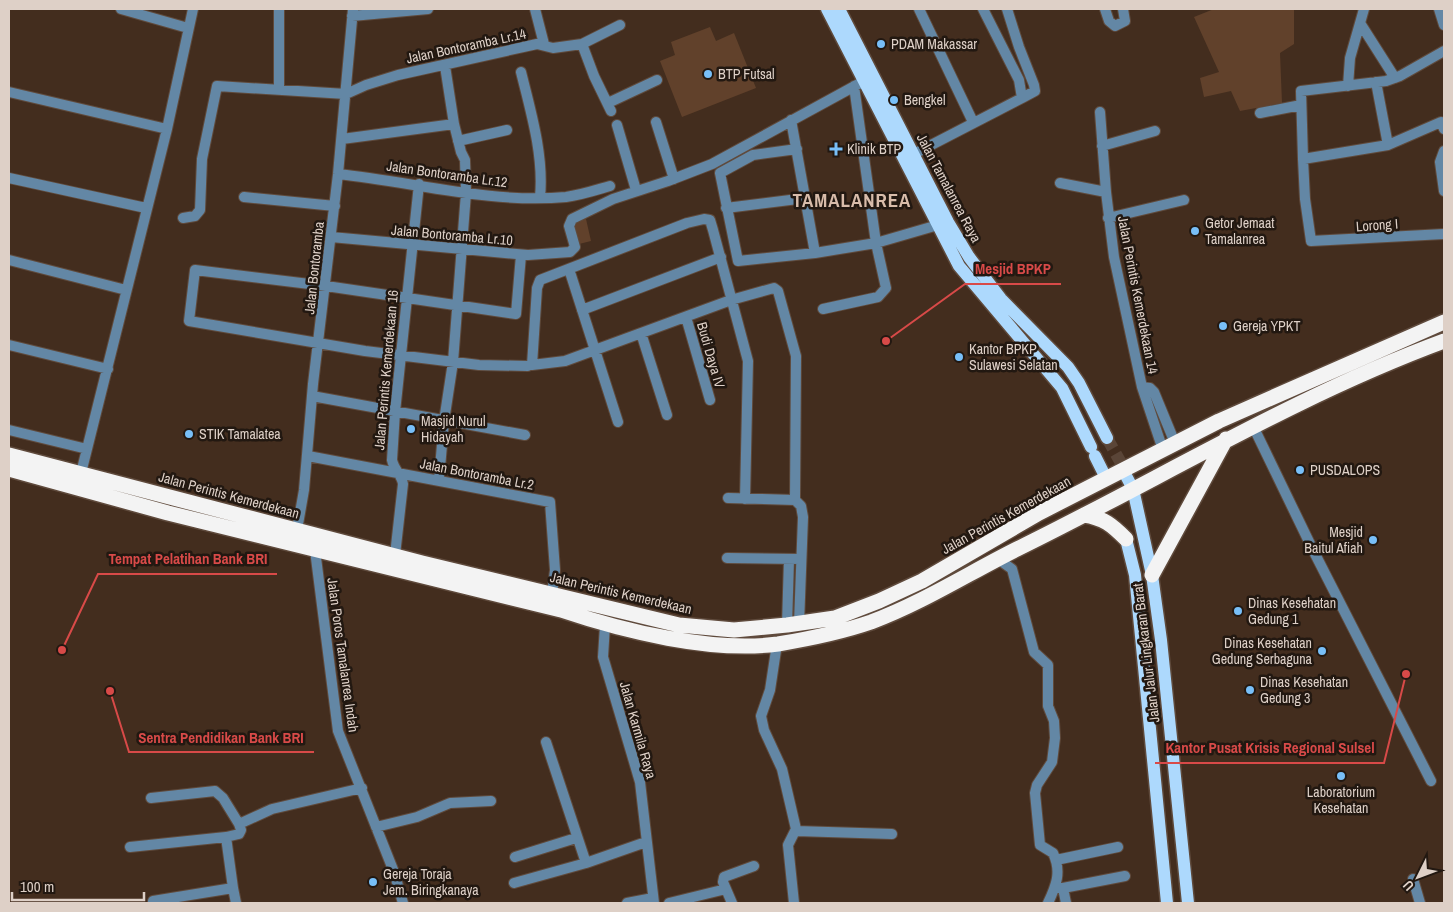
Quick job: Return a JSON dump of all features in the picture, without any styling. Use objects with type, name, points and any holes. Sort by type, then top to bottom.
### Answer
[{"type":"highway","name":"Jalan Perintis Kemerdekaan","points":[[9,469],[315,550],[552,594],[679,625],[734,630],[793,624],[835,618],[888,597],[922,581],[1106,478],[1169,446],[1297,385],[1444,322]]},
{"type":"highway","name":"Jalan Perintis Kemerdekaan","points":[[9,455],[394,555],[420,569],[561,610],[605,625],[695,642],[736,646],[777,644],[871,622],[913,604],[1117,499],[1226,439],[1326,390],[1444,343]]},
{"type":"highway","points":[[1152,575],[1226,439]]},
{"type":"highway","points":[[1128,467],[1139,487]]},
{"type":"highway","points":[[1106,478],[1117,499]]},
{"type":"highway","points":[[1084,515],[1109,522],[1126,539]]},
{"type":"main road","name":"Jalan Tamalanrea Raya","points":[[826,9],[859,84],[908,157],[969,257],[996,294],[1068,367],[1108,438]]},
{"type":"main road","name":"Jalan Tamalanrea Raya","points":[[839,9],[938,225],[959,266],[1062,388],[1106,478]]},
{"type":"main road","points":[[959,266],[969,257]]},
{"type":"main road","name":"Jalan Jalur Lingkaran Barat","points":[[1139,487],[1162,649],[1188,903]]},
{"type":"main road","name":"Jalan Jalur Lingkaran Barat","points":[[1126,539],[1135,575],[1167,903]]},
{"type":"street","points":[[121,9],[188,28]]},
{"type":"street","points":[[81,473],[167,129],[188,28],[194,9]]},
{"type":"street","points":[[279,9],[279,90]]},
{"type":"street","points":[[353,12],[428,9]]},
{"type":"street","points":[[535,9],[544,44]]},
{"type":"street","points":[[919,9],[973,122]]},
{"type":"street","points":[[983,9],[1019,80],[1022,98]]},
{"type":"street","points":[[908,157],[1035,91],[1007,9]]},
{"type":"street","points":[[1106,9],[1109,21],[1115,26],[1124,21],[1123,9]]},
{"type":"street","points":[[1348,86],[1349,62],[1364,9]]},
{"type":"street","points":[[1439,9],[1444,25]]},
{"type":"street","name":"Jalan Bontoramba","points":[[297,530],[308,456],[312,396],[342,139],[353,12]]},
{"type":"street","points":[[1360,23],[1395,78]]},
{"type":"street","name":"Jalan Bontoramba Lr.14","points":[[346,94],[373,82],[544,44],[552,48],[582,44],[620,25]]},
{"type":"street","points":[[582,44],[594,76],[610,107],[657,80]]},
{"type":"street","points":[[1443,124],[1388,145],[1304,160],[1300,105],[1301,91],[1395,78],[1444,51]]},
{"type":"street","points":[[439,480],[444,421],[453,362],[466,193],[465,160],[454,124],[445,66]]},
{"type":"street","points":[[521,72],[530,107],[542,177],[540,197]]},
{"type":"street","points":[[1376,82],[1388,145]]},
{"type":"street","points":[[617,125],[636,190],[674,179],[712,164],[859,84],[876,243],[886,288],[885,292],[878,296],[823,309]]},
{"type":"street","points":[[183,218],[195,216],[200,210],[202,159],[216,87],[346,94]]},
{"type":"street","points":[[9,92],[167,129]]},
{"type":"street","points":[[1260,113],[1300,105]]},
{"type":"street","name":"Jalan Perintis Kemerdekaan 14","points":[[1100,112],[1108,218],[1114,257],[1142,387],[1150,388],[1154,392],[1169,446]]},
{"type":"street","points":[[791,120],[815,253]]},
{"type":"street","points":[[656,122],[674,179]]},
{"type":"street","points":[[342,139],[454,124]]},
{"type":"street","points":[[458,141],[507,130]]},
{"type":"street","points":[[1102,146],[1155,131]]},
{"type":"street","points":[[796,149],[753,155],[720,174],[738,261],[815,253],[876,243],[938,225]]},
{"type":"street","points":[[1444,151],[1440,162],[1444,191]]},
{"type":"street","name":"Lorong I","points":[[1304,160],[1305,199],[1311,241],[1444,234]]},
{"type":"street","name":"Jalan Bontoramba Lr.12","points":[[338,174],[419,184],[466,193],[540,197],[567,197],[610,186]]},
{"type":"street","points":[[9,178],[146,208]]},
{"type":"street","points":[[1060,183],[1106,192]]},
{"type":"street","name":"Jalan Perintis Kemerdekaan 16","points":[[394,555],[402,484],[402,479],[393,467],[392,460],[395,412],[419,184]]},
{"type":"street","name":"Jalan Bontoramba Lr.10","points":[[331,237],[520,255],[537,256],[570,252],[575,247],[569,226],[572,219],[636,190]]},
{"type":"street","points":[[244,197],[334,206]]},
{"type":"street","points":[[726,208],[806,198]]},
{"type":"street","points":[[1108,218],[1184,200]]},
{"type":"street","points":[[744,499],[748,361],[731,300],[711,221],[706,218],[687,223],[569,269],[546,276],[538,283],[532,365],[564,361],[731,300],[774,288],[780,296],[796,356],[795,500]]},
{"type":"street","points":[[520,255],[516,314],[326,286],[195,270],[189,321],[319,343],[453,362],[495,367],[528,366]]},
{"type":"street","points":[[582,310],[721,257]]},
{"type":"street","points":[[9,260],[126,290]]},
{"type":"street","points":[[569,269],[618,422]]},
{"type":"street","name":"Budi Daya IV","points":[[686,316],[710,400]]},
{"type":"street","points":[[641,333],[667,415]]},
{"type":"street","points":[[9,345],[108,369]]},
{"type":"street","points":[[312,396],[525,435]]},
{"type":"street","points":[[1253,426],[1313,550],[1431,781]]},
{"type":"street","points":[[9,430],[87,449]]},
{"type":"street","name":"Jalan Bontoramba Lr.2","points":[[308,456],[550,502],[555,570],[552,594]]},
{"type":"street","points":[[728,498],[795,500],[801,506],[803,516],[802,559],[793,624]]},
{"type":"street","name":"Jalan Poros Tamalanrea Indah","points":[[315,550],[319,598],[338,731],[362,788],[404,903]]},
{"type":"street","points":[[727,558],[802,559]]},
{"type":"street","points":[[789,559],[793,624]]},
{"type":"street","points":[[998,559],[1012,569],[1034,652],[1048,665],[1048,708],[1054,721],[1054,751],[1051,764],[1037,785],[1035,793],[1040,845],[1052,852],[1056,860],[1059,888],[1066,903]]},
{"type":"street","name":"Jalan Karmila Raya","points":[[605,625],[603,657],[638,768],[653,900]]},
{"type":"street","points":[[777,644],[770,690],[761,716],[764,730],[786,782],[796,831],[788,845],[794,903]]},
{"type":"street","points":[[546,742],[576,838],[586,863]]},
{"type":"street","points":[[239,824],[272,809],[362,788]]},
{"type":"street","points":[[130,847],[226,837],[239,834],[241,830],[223,798],[215,791],[151,798]]},
{"type":"street","points":[[376,827],[418,817],[450,802],[492,801]]},
{"type":"street","points":[[796,831],[892,834]]},
{"type":"street","points":[[226,837],[236,903]]},
{"type":"street","points":[[516,857],[576,838]]},
{"type":"street","points":[[514,883],[586,863],[646,842]]},
{"type":"street","points":[[1056,860],[1118,847]]},
{"type":"street","points":[[732,903],[723,880],[726,875],[754,866]]},
{"type":"street","points":[[1048,903],[1059,888],[1125,876]]},
{"type":"street","points":[[1414,879],[1420,903]]},
{"type":"street","points":[[154,901],[233,888]]},
{"type":"street","points":[[669,903],[688,901],[726,889]]},
{"type":"street","points":[[627,903],[653,900]]},
{"type":"shaded area","points":[[1214,9],[1294,9],[1294,44],[1280,53],[1282,103],[1240,111],[1231,91],[1204,97],[1200,78],[1219,72],[1194,17]]},
{"type":"shaded area","name":"BTP Futsal","points":[[710,27],[716,41],[734,33],[756,88],[682,117],[660,61],[675,55],[671,42]]},
{"type":"shaded area","points":[[586,219],[591,241],[579,244],[573,222]]},
{"type":"tunnel","points":[[1107,438],[1121,463],[1132,465]]},
{"type":"place","name":"PDAM Makassar","points":[[881,44]]},
{"type":"place","name":"BTP Futsal","points":[[708,74]]},
{"type":"place","name":"Bengkel","points":[[894,100]]},
{"type":"place","name":"Klinik BTP","points":[[836,149]]},
{"type":"place","name":"Getor Jemaat Tamalanrea","points":[[1195,231]]},
{"type":"place","name":"Gereja YPKT","points":[[1223,326]]},
{"type":"place","name":"Mesjid BPKP","points":[[886,341]]},
{"type":"place","name":"Kantor BPKP Sulawesi Selatan","points":[[959,357]]},
{"type":"place","name":"Masjid Nurul Hidayah","points":[[411,429]]},
{"type":"place","name":"STIK Tamalatea","points":[[189,434]]},
{"type":"place","name":"PUSDALOPS","points":[[1300,470]]},
{"type":"place","name":"Mesjid Baitul Afiah","points":[[1373,540]]},
{"type":"place","name":"Dinas Kesehatan Gedung 1","points":[[1238,611]]},
{"type":"place","name":"Tempat Pelatihan Bank BRI","points":[[62,650]]},
{"type":"place","name":"Dinas Kesehatan Gedung Serbaguna","points":[[1322,651]]},
{"type":"place","name":"Kantor Pusat Krisis Regional Sulsel","points":[[1406,674]]},
{"type":"place","name":"Dinas Kesehatan Gedung 3","points":[[1250,690]]},
{"type":"place","name":"Sentra Pendidikan Bank BRI","points":[[110,691]]},
{"type":"place","name":"Laboratorium Kesehatan","points":[[1341,776]]},
{"type":"place","name":"Gereja Toraja Jem. Biringkanaya","points":[[373,882]]},
{"type":"district","name":"TAMALANREA","points":[[852,200]]}]
